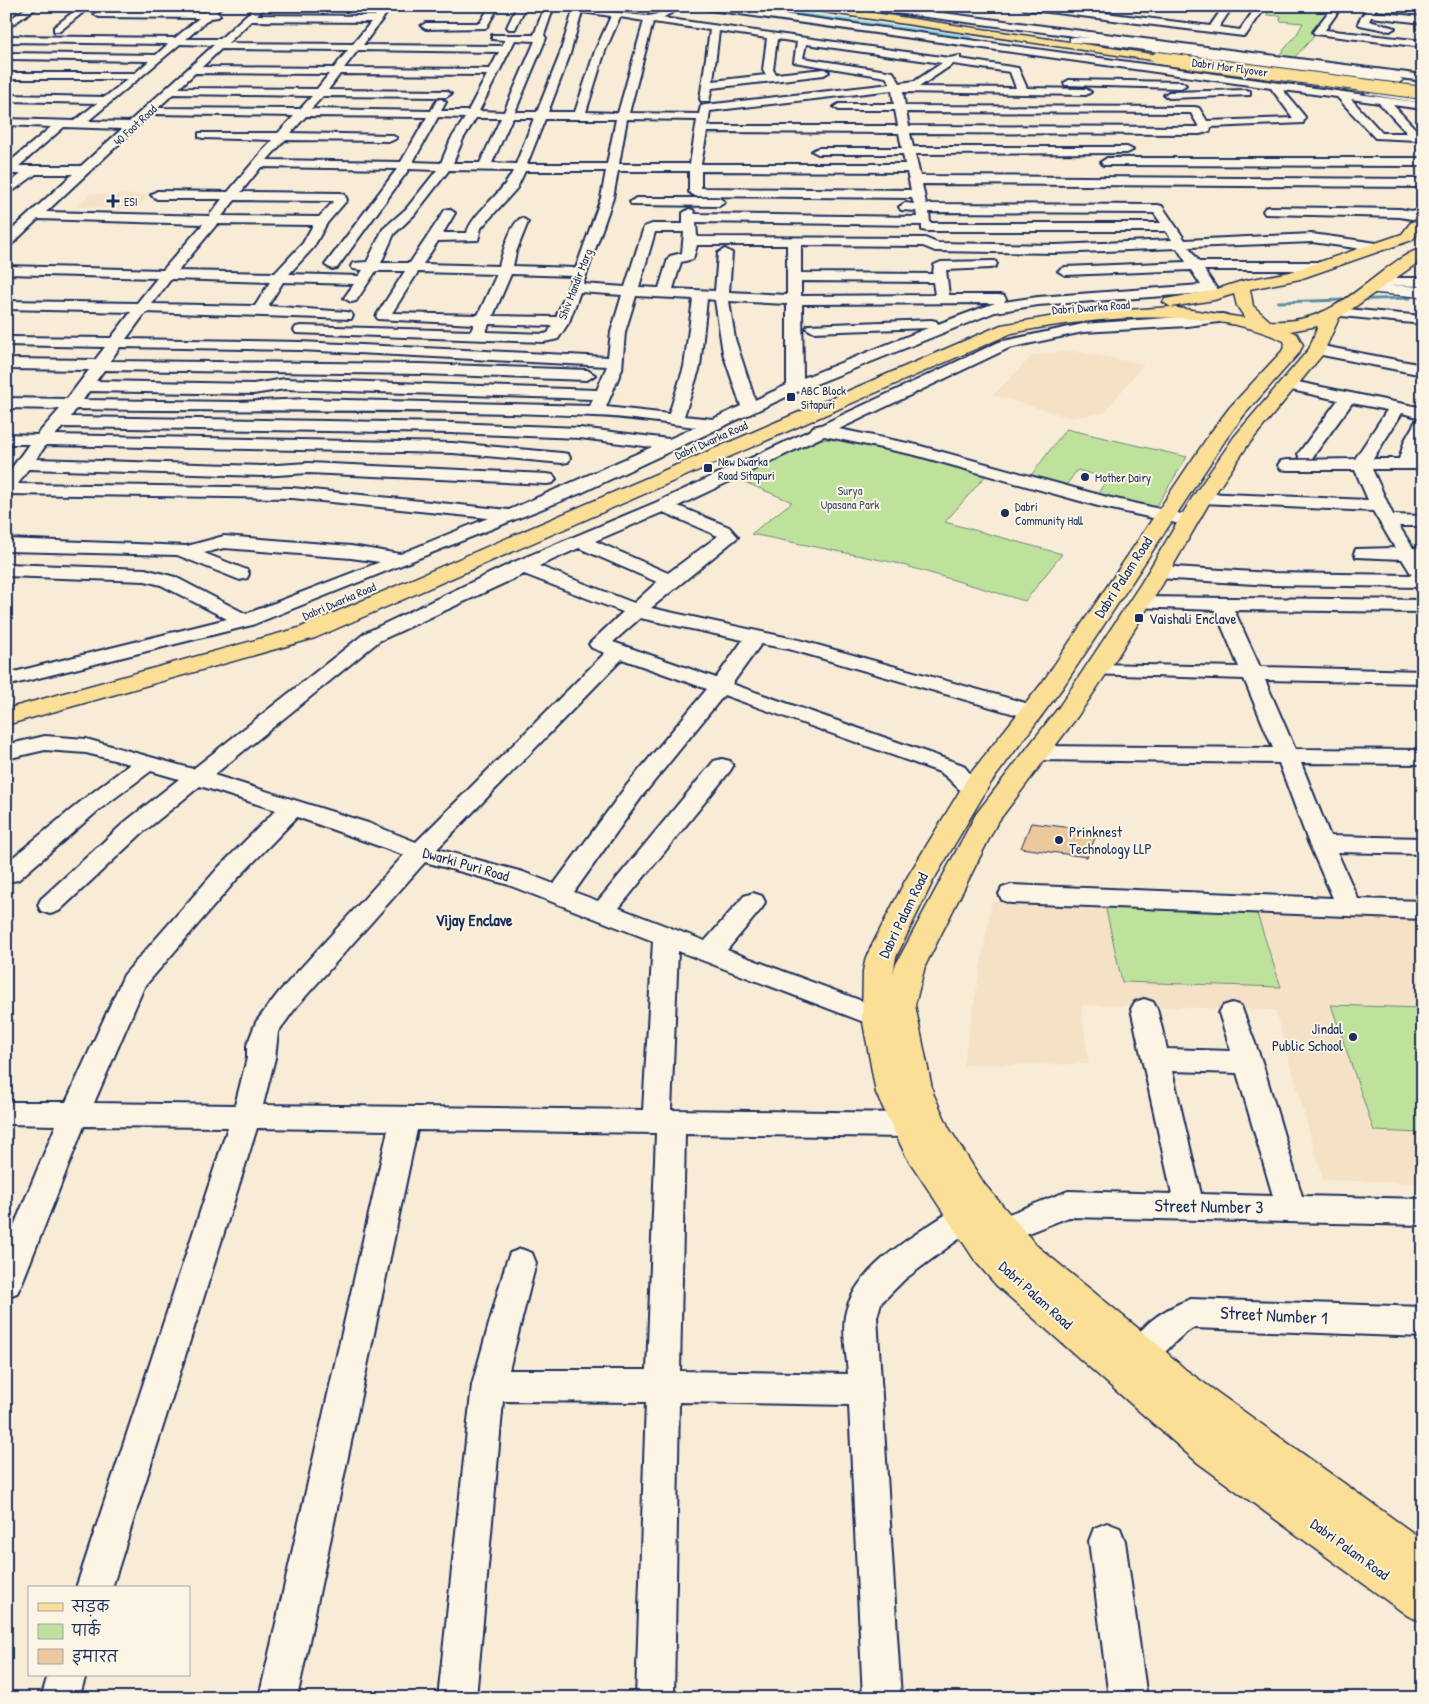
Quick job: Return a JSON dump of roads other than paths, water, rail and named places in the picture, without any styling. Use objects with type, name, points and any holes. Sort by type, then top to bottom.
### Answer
[{"type":"main road","points":[[803,6],[956,23]]},
{"type":"main road","points":[[834,6],[956,23]]},
{"type":"main road","name":"Dabri Mor Flyover","points":[[956,23],[981,40],[1038,40],[1423,88]]},
{"type":"main road","name":"Dabri Mor Flyover","points":[[956,23],[1423,93]]},
{"type":"main road","points":[[1038,40],[1058,45],[1421,105]]},
{"type":"main road","points":[[1074,40],[1100,41],[1423,84]]},
{"type":"main road","name":"Dabri Dwarka Road","points":[[6,701],[214,645],[303,617],[946,337],[992,321],[1028,312],[1069,307],[1165,302],[1294,276],[1410,237],[1416,225],[1423,223]]},
{"type":"main road","name":"Dabri Dwarka Road","points":[[6,717],[307,632],[1008,329],[1051,319],[1162,312],[1222,318],[1263,325],[1304,324],[1340,313],[1398,268],[1423,253]]},
{"type":"main road","points":[[1352,256],[1398,268]]},
{"type":"main road","name":"Dabri Palam Road","points":[[1242,286],[1241,298],[1250,313],[1263,325],[1291,338],[1294,345],[1290,353],[1237,411],[1185,511],[1158,572],[1140,603],[1096,670],[985,820],[910,966],[900,1005],[917,1093],[935,1135],[973,1195],[985,1221],[989,1250],[1010,1274],[1212,1449],[1423,1601]]},
{"type":"main road","points":[[1373,288],[1423,292]]},
{"type":"main road","name":"Dabri Palam Road","points":[[1340,313],[1317,350],[1185,511],[973,790],[919,881],[881,957],[878,971],[877,1017],[892,1093],[918,1146],[985,1221],[1024,1258],[1146,1348],[1173,1383],[1423,1566]]},
{"type":"main road","points":[[919,881],[948,892]]},
{"type":"street","points":[[6,27],[35,6]]},
{"type":"street","points":[[56,29],[87,6]]},
{"type":"street","points":[[110,6],[96,17],[209,15],[251,17],[457,72],[496,68]]},
{"type":"street","points":[[77,124],[109,100],[218,6]]},
{"type":"street","name":"40 Foot Road","points":[[6,242],[262,6]]},
{"type":"street","points":[[6,489],[42,440],[59,422],[141,308],[258,163],[311,103],[388,6]]},
{"type":"street","points":[[426,26],[483,26],[495,6]]},
{"type":"street","points":[[351,298],[372,267],[388,232],[410,212],[446,166],[457,139],[472,115],[496,68],[522,6]]},
{"type":"street","points":[[484,167],[541,38],[539,36],[543,20],[550,6]]},
{"type":"street","points":[[560,6],[578,9],[665,13]]},
{"type":"street","points":[[649,20],[680,6]]},
{"type":"street","points":[[702,119],[900,106],[1100,110],[1299,120],[1283,96],[1208,76],[981,40],[703,6]]},
{"type":"street","points":[[865,6],[956,23],[1423,78]]},
{"type":"street","points":[[938,6],[975,10],[956,23]]},
{"type":"street","points":[[1213,29],[1229,6]]},
{"type":"street","points":[[1023,10],[1030,7],[1063,8],[1082,15],[1187,22],[1213,29],[1243,33],[1262,6]]},
{"type":"street","points":[[1338,6],[1315,35],[1423,44]]},
{"type":"street","points":[[434,237],[470,238],[475,227],[488,215],[513,185],[571,37],[578,9]]},
{"type":"street","points":[[617,10],[649,20],[772,37],[801,46],[898,65]]},
{"type":"street","points":[[579,116],[600,51],[617,10]]},
{"type":"street","points":[[1023,10],[1249,44]]},
{"type":"street","points":[[1405,30],[1362,23],[1371,10],[1423,20]]},
{"type":"street","points":[[420,37],[434,13]]},
{"type":"street","name":"Shiv Mandir Marg","points":[[301,330],[551,338],[562,322],[603,210],[618,192],[613,166],[620,151],[622,116],[649,20]]},
{"type":"street","points":[[6,27],[25,29]]},
{"type":"street","points":[[316,27],[357,44]]},
{"type":"street","points":[[44,29],[72,29]]},
{"type":"street","points":[[695,192],[695,167],[715,29]]},
{"type":"street","points":[[44,75],[90,40],[100,30],[190,31]]},
{"type":"street","points":[[483,37],[511,32],[541,38]]},
{"type":"street","points":[[226,40],[252,34]]},
{"type":"street","points":[[194,70],[357,44],[382,36]]},
{"type":"street","points":[[772,37],[768,70],[773,78]]},
{"type":"street","points":[[6,39],[226,40],[505,49]]},
{"type":"street","points":[[900,106],[918,84],[981,40]]},
{"type":"street","points":[[1334,67],[1344,50],[1359,45],[1423,53]]},
{"type":"street","points":[[801,46],[1014,70]]},
{"type":"street","points":[[801,46],[798,60],[886,73],[891,77],[900,106],[911,165],[926,224],[925,242]]},
{"type":"street","points":[[7,55],[79,48],[169,49]]},
{"type":"street","points":[[1293,62],[1301,52]]},
{"type":"street","points":[[7,55],[158,58]]},
{"type":"street","points":[[207,58],[226,58]]},
{"type":"street","points":[[433,61],[496,68]]},
{"type":"street","points":[[7,82],[19,67]]},
{"type":"street","points":[[706,90],[773,78],[855,68]]},
{"type":"street","points":[[917,68],[937,71]]},
{"type":"street","points":[[975,76],[1027,68]]},
{"type":"street","points":[[1014,70],[1021,87]]},
{"type":"street","points":[[900,106],[1012,131],[1200,131],[1206,128],[1178,88],[1079,71]]},
{"type":"street","points":[[1146,96],[1178,88],[1222,71]]},
{"type":"street","points":[[304,311],[316,295],[324,268],[405,166],[436,114],[457,72]]},
{"type":"street","points":[[706,90],[839,79],[886,73]]},
{"type":"street","points":[[7,82],[44,75],[137,76]]},
{"type":"street","points":[[918,84],[956,79]]},
{"type":"street","points":[[7,82],[51,86],[124,87]]},
{"type":"street","points":[[6,120],[51,86]]},
{"type":"street","points":[[1021,87],[1086,92]]},
{"type":"street","points":[[784,118],[900,106],[1021,87],[1178,88],[1283,96],[1341,95],[1421,105]]},
{"type":"street","points":[[172,91],[311,103],[407,114],[622,116],[702,119],[735,117]]},
{"type":"street","points":[[1341,95],[1379,136],[1417,137],[1382,100]]},
{"type":"street","points":[[1198,114],[1266,104],[1283,96]]},
{"type":"street","points":[[6,98],[109,100]]},
{"type":"street","points":[[150,111],[443,98]]},
{"type":"street","points":[[824,108],[1074,102]]},
{"type":"street","points":[[6,106],[98,108]]},
{"type":"street","points":[[702,119],[900,106],[1110,121],[1235,111]]},
{"type":"street","points":[[1100,110],[1118,132],[1140,182],[1212,291]]},
{"type":"street","points":[[373,165],[407,114]]},
{"type":"street","points":[[6,120],[134,126]]},
{"type":"street","points":[[209,123],[400,125]]},
{"type":"street","points":[[7,170],[61,124]]},
{"type":"street","points":[[1406,124],[1423,125]]},
{"type":"street","points":[[1012,131],[1046,227],[1056,249],[1060,267],[1079,298]]},
{"type":"street","points":[[203,135],[391,138]]},
{"type":"street","points":[[268,151],[381,154]]},
{"type":"street","points":[[804,151],[911,165],[1036,197],[1158,209]]},
{"type":"street","points":[[6,152],[26,153]]},
{"type":"street","points":[[1130,156],[1147,158]]},
{"type":"street","points":[[258,163],[484,167],[695,167],[911,165],[1130,156],[1333,162],[1423,162]]},
{"type":"street","points":[[1333,162],[1363,194]]},
{"type":"street","points":[[7,170],[86,170]]},
{"type":"street","points":[[6,192],[33,170]]},
{"type":"street","points":[[892,207],[921,208],[1036,197],[1140,182],[1423,183]]},
{"type":"street","points":[[618,192],[932,194]]},
{"type":"street","points":[[853,194],[859,242]]},
{"type":"street","points":[[1238,194],[1423,196]]},
{"type":"street","points":[[157,195],[340,197],[341,200],[322,221],[293,264],[280,276],[259,310]]},
{"type":"street","points":[[603,210],[767,203],[846,206]]},
{"type":"street","points":[[629,208],[688,213],[691,229],[688,256],[675,260],[665,293]]},
{"type":"street","points":[[1269,211],[1400,213],[1423,217]]},
{"type":"street","points":[[410,212],[488,215]]},
{"type":"street","points":[[383,316],[434,237],[458,214]]},
{"type":"street","points":[[36,215],[139,219],[322,221]]},
{"type":"street","points":[[519,512],[547,479],[596,411],[604,395],[614,369],[618,332],[650,229],[691,229],[857,220],[1312,238],[1377,247]]},
{"type":"street","points":[[476,337],[505,272],[510,252],[522,222]]},
{"type":"street","points":[[691,229],[794,241],[925,242],[935,247],[1056,249],[1174,234],[1359,231],[1410,237]]},
{"type":"street","points":[[794,241],[795,387]]},
{"type":"street","points":[[725,253],[722,296],[728,340],[736,373],[750,407]]},
{"type":"street","points":[[293,264],[324,268],[372,267],[505,272],[581,272]]},
{"type":"street","points":[[942,299],[939,268],[946,265],[1004,264]]},
{"type":"street","points":[[1060,267],[1323,266]]},
{"type":"street","points":[[6,270],[280,276],[324,268],[363,280]]},
{"type":"street","points":[[794,277],[940,278]]},
{"type":"street","points":[[1373,288],[1423,282]]},
{"type":"street","points":[[575,288],[794,300],[942,299],[1038,301]]},
{"type":"street","points":[[6,680],[245,621],[402,560],[574,489],[795,387],[947,324],[992,308],[1038,301],[1212,291]]},
{"type":"street","points":[[675,419],[692,367],[700,295]]},
{"type":"street","points":[[1340,313],[1376,306],[1423,302]]},
{"type":"street","points":[[6,305],[304,311],[320,315],[562,322]]},
{"type":"street","points":[[1340,313],[1423,320]]},
{"type":"street","points":[[50,905],[114,846],[196,777],[372,637],[520,566],[663,506],[1004,345],[1045,334],[1084,328],[1196,322],[1222,318]]},
{"type":"street","points":[[813,328],[947,324]]},
{"type":"street","points":[[6,341],[300,346],[544,356],[614,369]]},
{"type":"street","points":[[1317,350],[1423,370]]},
{"type":"street","points":[[6,364],[422,369],[510,372],[614,369]]},
{"type":"street","points":[[468,449],[510,372]]},
{"type":"street","points":[[85,386],[253,388],[285,384],[604,395]]},
{"type":"street","points":[[1288,385],[1423,414]]},
{"type":"street","points":[[1306,454],[1348,398]]},
{"type":"street","points":[[6,403],[238,407],[306,404],[596,411],[713,424],[734,430]]},
{"type":"street","points":[[1361,464],[1397,408]]},
{"type":"street","points":[[59,422],[298,427],[338,425],[478,429],[580,433],[670,444]]},
{"type":"street","points":[[1287,465],[1415,464],[1418,440],[1423,422]]},
{"type":"street","points":[[785,425],[821,430],[918,450],[1104,502],[1185,511],[1382,513],[1423,521]]},
{"type":"street","points":[[6,439],[468,449],[562,458]]},
{"type":"street","points":[[25,464],[262,471],[308,468],[547,479]]},
{"type":"street","points":[[1158,572],[1270,579],[1423,579],[1414,554],[1382,513],[1361,464]]},
{"type":"street","points":[[6,489],[292,493],[519,512]]},
{"type":"street","points":[[663,506],[723,531],[728,537],[670,581],[600,644],[618,652],[723,682],[955,770],[973,790]]},
{"type":"street","points":[[579,541],[670,581]]},
{"type":"street","points":[[187,552],[224,542],[351,552],[402,560]]},
{"type":"street","points":[[6,545],[171,549],[187,552],[240,574]]},
{"type":"street","points":[[1362,553],[1414,554]]},
{"type":"street","points":[[520,566],[637,611],[792,644],[1032,712]]},
{"type":"street","points":[[6,570],[145,575],[168,581],[245,621]]},
{"type":"street","points":[[1140,603],[1423,606]]},
{"type":"street","points":[[1222,604],[1287,755],[1321,844],[1350,908]]},
{"type":"street","points":[[559,895],[635,790],[723,682],[756,637]]},
{"type":"street","points":[[95,1586],[246,1117],[261,1058],[261,1045],[265,1030],[307,977],[420,852],[618,652]]},
{"type":"street","points":[[1096,670],[1423,677]]},
{"type":"street","name":"Dwarki Puri Road","points":[[6,752],[46,743],[86,746],[148,762],[360,828],[420,852],[514,878],[877,1017]]},
{"type":"street","points":[[1036,753],[1423,757]]},
{"type":"street","points":[[9,874],[92,804],[148,762]]},
{"type":"street","points":[[603,911],[722,766]]},
{"type":"street","points":[[6,1283],[74,1114],[133,982],[228,873],[292,808]]},
{"type":"street","points":[[1321,844],[1423,846]]},
{"type":"street","points":[[1011,894],[1423,910]]},
{"type":"street","points":[[710,953],[753,902]]},
{"type":"street","points":[[655,1698],[663,1386],[663,1122],[666,936]]},
{"type":"street","points":[[1144,1009],[1189,1205]]},
{"type":"street","points":[[1232,1013],[1291,1208]]},
{"type":"street","points":[[1156,1060],[1248,1062]]},
{"type":"street","points":[[6,1113],[907,1125]]},
{"type":"street","points":[[278,1698],[405,1119]]},
{"type":"street","name":"Street Number 3","points":[[882,1698],[861,1317],[868,1297],[876,1285],[894,1269],[985,1221],[1028,1218],[1058,1206],[1080,1203],[1423,1212]]},
{"type":"street","points":[[457,1698],[488,1386],[521,1263]]},
{"type":"street","name":"Street Number 1","points":[[1146,1348],[1176,1319],[1191,1313],[1205,1312],[1423,1322]]},
{"type":"street","points":[[488,1386],[663,1386],[866,1390]]},
{"type":"street","points":[[1108,1541],[1128,1698]]},
{"type":"street","points":[[60,1698],[67,1676]]},
{"type":"waterway","points":[[731,6],[970,39]]},
{"type":"waterway","points":[[1278,302],[1410,298]]},
{"type":"place","name":"ESI","points":[[113,201]]},
{"type":"place","name":"ABC Block Sitapuri","points":[[791,397]]},
{"type":"place","name":"New Dwarka Road Sitapuri","points":[[708,468]]},
{"type":"place","name":"Mother Dairy","points":[[1085,477]]},
{"type":"place","name":"Dabri Community Hall","points":[[1005,513]]},
{"type":"place","name":"Vaishali Enclave","points":[[1139,618]]},
{"type":"place","name":"Prinknest Technology LLP","points":[[1059,840]]},
{"type":"place","name":"Jindal Public School","points":[[1353,1037]]},
{"type":"district","name":"Vijay Enclave","points":[[474,920]]},
{"type":"park label","name":"Surya Upasana Park","points":[[850,497]]}]
